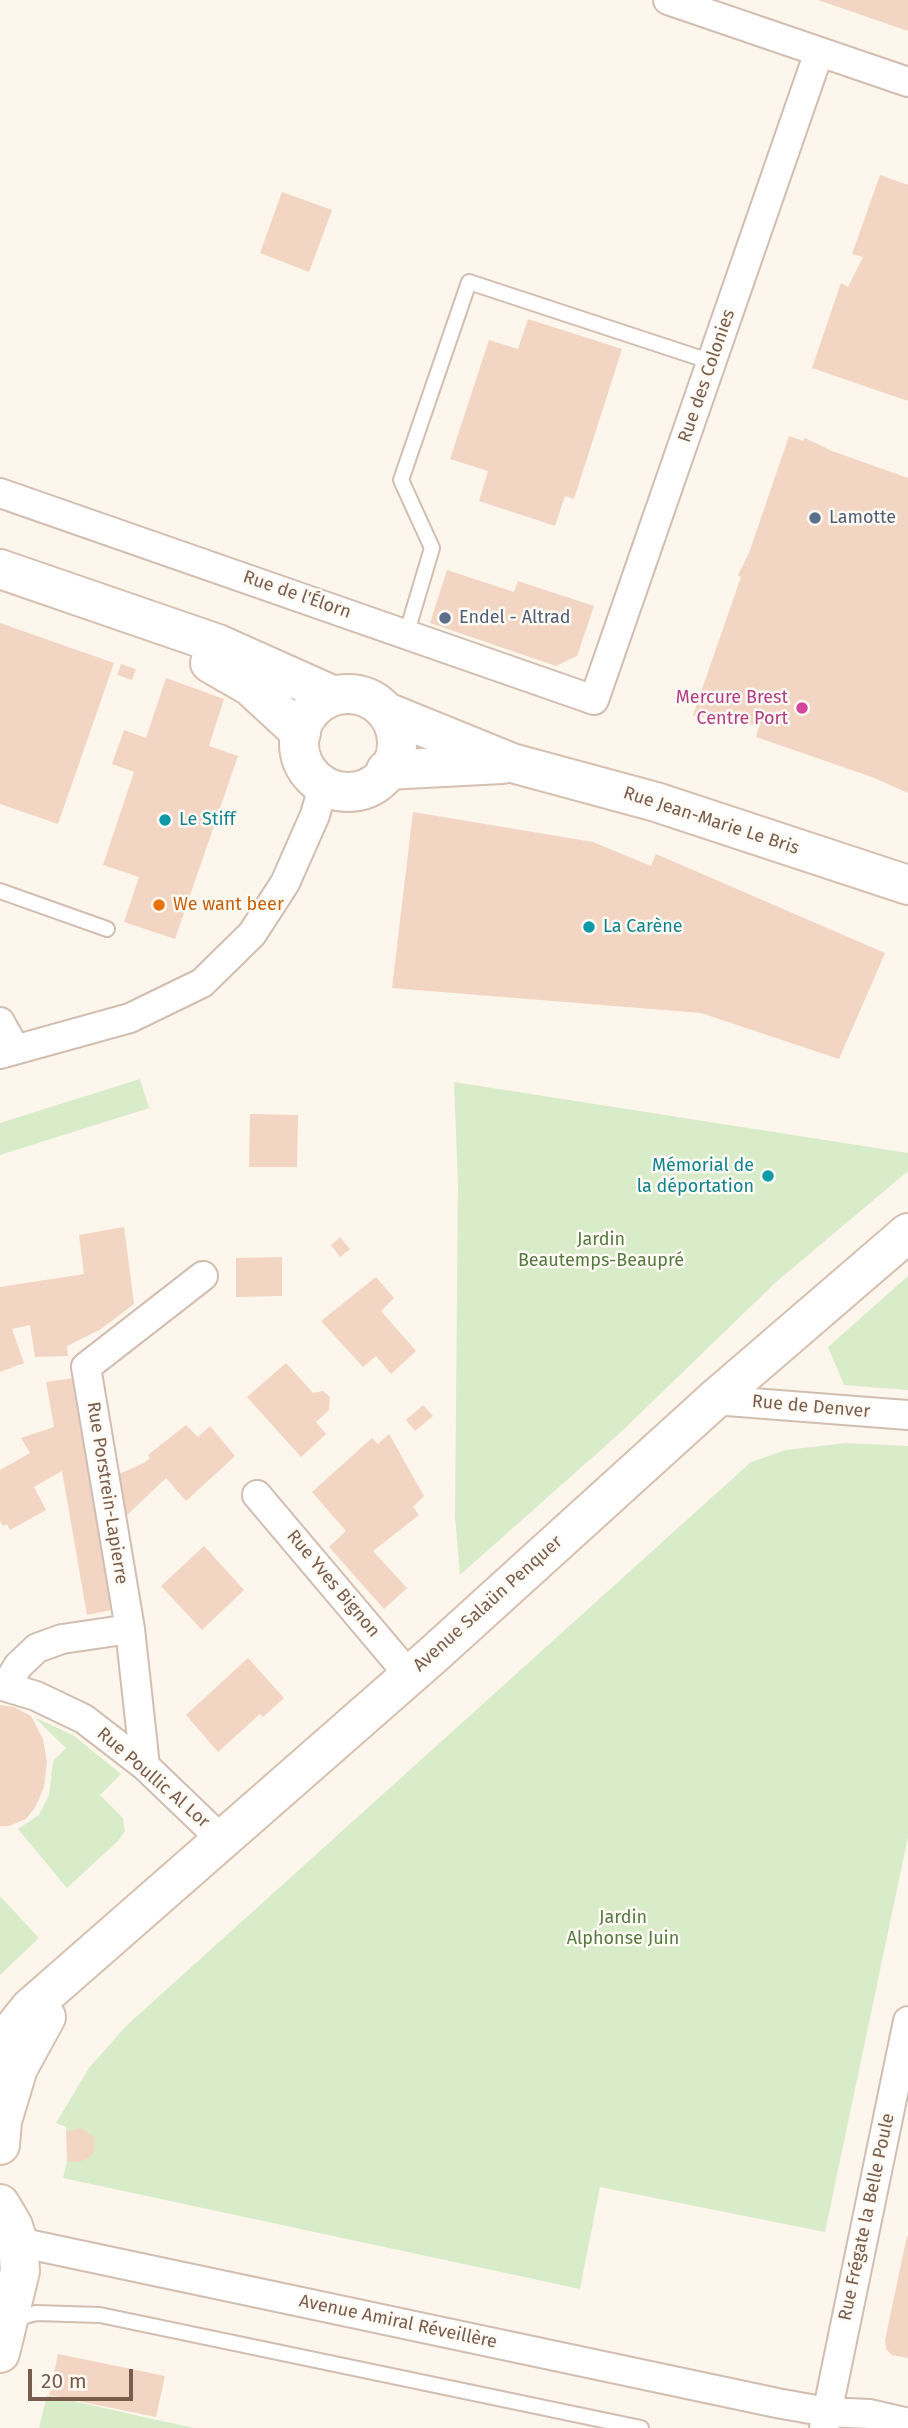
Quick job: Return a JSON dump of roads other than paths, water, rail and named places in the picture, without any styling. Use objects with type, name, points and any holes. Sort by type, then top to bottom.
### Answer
[{"type":"main road","points":[[0,569],[218,644],[332,695],[358,693],[373,699],[389,713],[396,739],[394,756],[373,786],[355,793],[338,792],[323,787],[304,766],[299,751],[301,733],[310,712],[332,695]]},
{"type":"main road","points":[[0,588],[206,661],[250,686],[301,733]]},
{"type":"main road","name":"Rue Jean-Marie Le Bris","points":[[389,713],[512,763],[656,802],[908,885]]},
{"type":"main road","name":"Rue Jean-Marie Le Bris","points":[[386,770],[512,763]]},
{"type":"main road","name":"Avenue Salaün Penquer","points":[[0,2046],[30,2008],[70,1976],[409,1675],[714,1400],[908,1233]]},
{"type":"main road","name":"Avenue Salaün Penquer","points":[[0,2145],[2,2121],[18,2068],[70,1976]]},
{"type":"main road","points":[[0,2204],[13,2225],[18,2242],[20,2271],[5,2337]]},
{"type":"street","points":[[668,0],[908,82]]},
{"type":"street","name":"Rue des Colonies","points":[[594,700],[819,52]]},
{"type":"street","name":"Rue de l'Élorn","points":[[0,494],[407,632],[594,700]]},
{"type":"street","points":[[0,1022],[7,1052],[130,1018],[202,983],[252,934],[285,883],[311,824],[323,787]]},
{"type":"street","name":"Rue Porstrein-Lapierre","points":[[145,1766],[130,1629],[86,1367],[203,1276]]},
{"type":"street","name":"Rue de Denver","points":[[714,1400],[908,1415]]},
{"type":"street","name":"Rue Yves Bignon","points":[[257,1495],[409,1675]]},
{"type":"street","name":"Rue Poullic Al Lor","points":[[130,1629],[62,1639],[37,1648],[3,1685],[68,1710],[145,1766],[222,1839]]},
{"type":"street","name":"Rue Frégate la Belle Poule","points":[[818,2423],[908,2021]]},
{"type":"street","name":"Avenue Amiral Réveillère","points":[[18,2242],[776,2403],[818,2423],[870,2414],[908,2423]]},
{"type":"lane","points":[[407,632],[432,548],[401,480],[469,282],[712,362]]},
{"type":"lane","points":[[0,891],[107,929]]},
{"type":"lane","points":[[5,2337],[36,2313],[100,2315],[641,2428]]},
{"type":"place","name":"Lamotte","points":[[815,518]]},
{"type":"place","name":"Endel - Altrad","points":[[445,618]]},
{"type":"place","name":"Mercure Brest Centre Port","points":[[802,708]]},
{"type":"place","name":"Le Stiff","points":[[165,820]]},
{"type":"place","name":"We want beer","points":[[159,905]]},
{"type":"place","name":"La Carène","points":[[589,927]]},
{"type":"place","name":"Mémorial de la déportation","points":[[768,1176]]},
{"type":"park label","name":"Jardin Beautemps-Beaupré","points":[[601,1250]]},
{"type":"park label","name":"Jardin Alphonse Juin","points":[[623,1928]]}]
